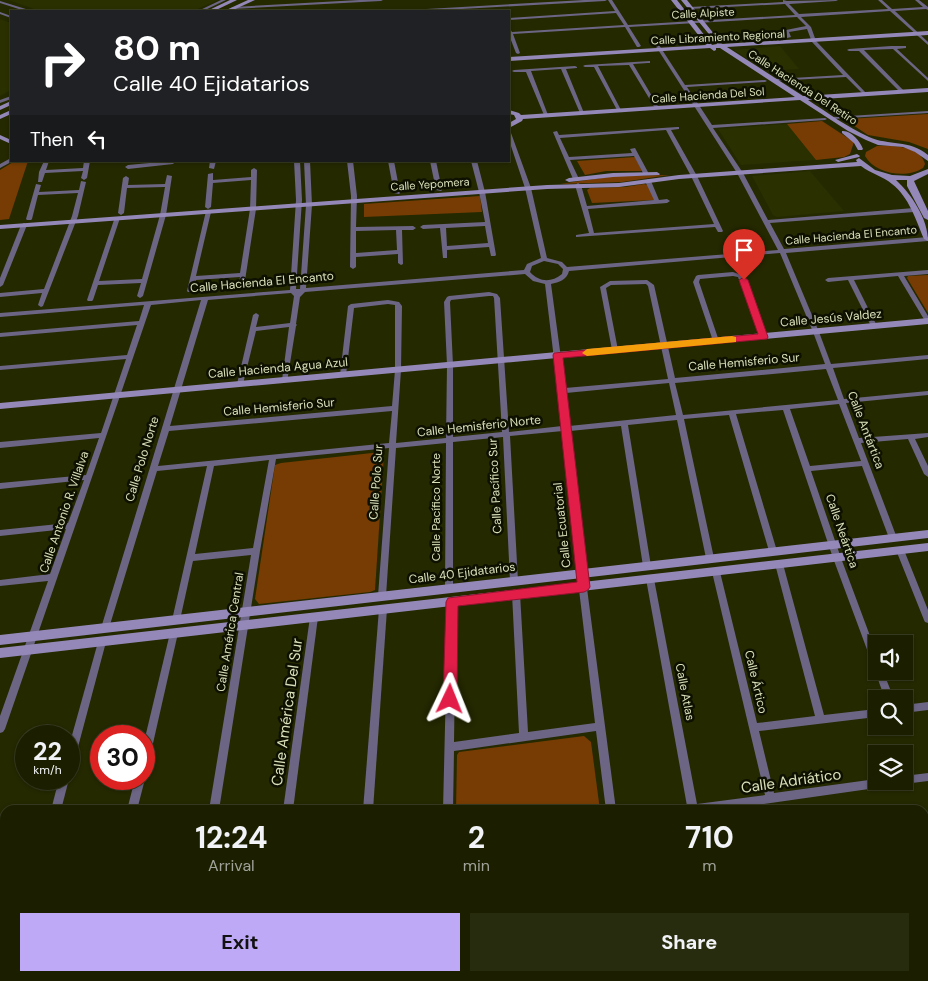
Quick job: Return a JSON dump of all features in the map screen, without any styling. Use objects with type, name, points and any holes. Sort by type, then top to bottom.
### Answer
[{"type":"street","points":[[202,10],[224,0]]},
{"type":"street","points":[[212,10],[234,0]]},
{"type":"street","points":[[229,10],[252,0]]},
{"type":"street","points":[[259,10],[281,0]]},
{"type":"street","points":[[234,8],[381,0]]},
{"type":"street","points":[[459,0],[462,10],[604,0]]},
{"type":"street","points":[[496,0],[501,10]]},
{"type":"street","points":[[610,0],[639,46]]},
{"type":"street","points":[[674,0],[709,44]]},
{"type":"street","name":"Calle Hacienda Del Retiro","points":[[684,0],[719,44],[861,136],[883,143]]},
{"type":"street","points":[[690,8],[784,1],[836,0]]},
{"type":"street","points":[[880,0],[928,44]]},
{"type":"street","points":[[917,0],[928,9]]},
{"type":"street","points":[[784,1],[809,27],[814,38],[865,94]]},
{"type":"street","points":[[0,2],[25,10]]},
{"type":"street","name":"Calle Alpiste","points":[[510,32],[928,9]]},
{"type":"street","points":[[510,19],[617,12]]},
{"type":"street","points":[[789,37],[787,31],[809,27]]},
{"type":"street","name":"Calle Libramiento Regional","points":[[915,32],[928,29]]},
{"type":"street","name":"Calle Libramiento Regional","points":[[510,59],[659,47],[915,32],[928,33]]},
{"type":"street","points":[[510,34],[518,53]]},
{"type":"street","name":"Calle Libramiento Regional","points":[[719,44],[789,37],[814,38]]},
{"type":"street","name":"Calle Hacienda Del Retiro","points":[[709,44],[851,136],[857,142],[862,164]]},
{"type":"street","name":"Calle Libramiento Regional","points":[[510,54],[639,46],[659,47]]},
{"type":"street","name":"Calle Antártica","points":[[659,47],[739,170],[782,251],[816,332],[893,538]]},
{"type":"street","points":[[849,50],[904,47]]},
{"type":"street","points":[[894,48],[928,80]]},
{"type":"street","points":[[861,50],[903,92]]},
{"type":"street","points":[[585,66],[648,62]]},
{"type":"street","points":[[630,64],[657,108]]},
{"type":"street","points":[[596,66],[620,110]]},
{"type":"street","points":[[514,70],[575,67]]},
{"type":"street","points":[[563,68],[582,113]]},
{"type":"street","points":[[528,70],[546,115]]},
{"type":"street","points":[[775,80],[848,76]]},
{"type":"street","points":[[684,86],[765,81]]},
{"type":"street","name":"Calle Hacienda Del Sol","points":[[520,117],[928,90]]},
{"type":"street","points":[[510,112],[520,117],[518,123],[510,126]]},
{"type":"street","points":[[833,118],[928,112]]},
{"type":"street","points":[[710,127],[825,119]]},
{"type":"street","points":[[592,235],[577,182],[557,134],[677,128]]},
{"type":"street","points":[[578,236],[719,228],[693,174],[668,129]]},
{"type":"street","points":[[510,136],[527,186],[544,259]]},
{"type":"street","points":[[883,143],[910,147],[928,159]]},
{"type":"street","name":"Calle Yepomera","points":[[0,227],[119,215],[577,182],[619,185],[647,177],[833,161],[858,153],[869,144],[883,143]]},
{"type":"street","points":[[567,159],[634,152],[657,202]]},
{"type":"street","points":[[30,219],[42,172],[47,162]]},
{"type":"street","points":[[42,305],[74,219],[87,162]]},
{"type":"street","points":[[90,300],[119,215],[128,164],[171,162],[163,212],[140,296]]},
{"type":"street","points":[[190,291],[208,210],[213,162]]},
{"type":"street","points":[[285,380],[294,325],[299,203],[297,162]]},
{"type":"street","points":[[295,294],[303,290],[309,202],[307,162]]},
{"type":"street","points":[[350,162],[354,198],[354,267]]},
{"type":"street","points":[[391,162],[397,193]]},
{"type":"street","points":[[433,162],[440,190]]},
{"type":"street","points":[[474,162],[493,255]]},
{"type":"street","points":[[862,164],[884,175],[900,186],[928,239]]},
{"type":"street","name":"Calle Yepomera","points":[[739,170],[862,164]]},
{"type":"street","points":[[241,287],[253,206],[254,166]]},
{"type":"street","points":[[42,172],[85,169]]},
{"type":"street","points":[[928,171],[910,181],[910,186],[926,209],[928,218]]},
{"type":"street","points":[[884,175],[920,176]]},
{"type":"street","points":[[211,182],[254,178]]},
{"type":"street","points":[[125,187],[168,185]]},
{"type":"street","name":"Calle Yepomera","points":[[354,198],[397,193],[481,189]]},
{"type":"street","points":[[36,194],[81,190]]},
{"type":"street","points":[[584,208],[667,201]]},
{"type":"street","points":[[767,222],[914,210]]},
{"type":"street","name":"Calle Yepomera","points":[[0,221],[74,219]]},
{"type":"street","points":[[423,227],[488,224]]},
{"type":"street","points":[[0,285],[24,226]]},
{"type":"street","points":[[443,226],[445,257]]},
{"type":"street","points":[[399,228],[401,263]]},
{"type":"street","points":[[353,230],[413,228]]},
{"type":"street","name":"Calle Hacienda El Encanto","points":[[566,269],[928,239]]},
{"type":"street","points":[[445,248],[491,245]]},
{"type":"street","points":[[353,255],[400,252]]},
{"type":"street","points":[[544,259],[560,263],[566,269],[563,278],[548,282],[536,280],[527,272],[529,265],[544,259]]},
{"type":"street","name":"Calle Hacienda El Encanto","points":[[303,290],[527,272]]},
{"type":"street","points":[[828,280],[928,272]]},
{"type":"street","points":[[716,341],[696,282],[698,277],[733,274],[741,276],[763,337]]},
{"type":"street","points":[[900,274],[928,321]]},
{"type":"street","points":[[193,278],[242,275]]},
{"type":"street","points":[[850,278],[874,326]]},
{"type":"street","points":[[96,283],[144,281]]},
{"type":"street","points":[[615,350],[602,288],[610,284],[640,281],[649,283],[710,558]]},
{"type":"street","name":"Calle Ecuatorial","points":[[548,282],[558,355],[581,573],[610,805]]},
{"type":"street","points":[[0,295],[46,291]]},
{"type":"street","name":"Calle Hacienda El Encanto","points":[[0,315],[205,298],[295,294]]},
{"type":"street","name":"Calle Pacífico Sur","points":[[450,365],[447,302],[449,298],[489,294],[496,297],[502,360],[514,581]]},
{"type":"street","name":"Calle Polo Norte","points":[[105,628],[165,429],[179,390],[205,298]]},
{"type":"street","name":"Calle Polo Sur","points":[[343,375],[351,306],[388,302],[398,304],[398,370],[382,596]]},
{"type":"street","name":"Calle Antonio R. Villalva","points":[[0,729],[3,712],[28,650],[72,526],[148,303]]},
{"type":"street","points":[[240,384],[256,315]]},
{"type":"street","name":"Calle Jesús Valdez","points":[[558,355],[928,321]]},
{"type":"street","points":[[0,335],[141,323]]},
{"type":"street","points":[[254,329],[294,325]]},
{"type":"street","name":"Calle Hacienda Agua Azul","points":[[0,406],[558,355]]},
{"type":"street","points":[[0,368],[130,357]]},
{"type":"street","name":"Calle Hemisferio Sur","points":[[562,391],[928,357]]},
{"type":"street","name":"Calle Pacífico Norte","points":[[449,588],[450,365]]},
{"type":"street","name":"Calle Hemisferio Norte","points":[[153,469],[928,393]]},
{"type":"street","name":"Calle Neártica","points":[[786,407],[832,545],[868,641]]},
{"type":"street","name":"Calle Hemisferio Sur","points":[[165,429],[394,408]]},
{"type":"street","points":[[732,412],[772,551]]},
{"type":"street","points":[[624,422],[647,566]]},
{"type":"street","points":[[0,445],[103,435]]},
{"type":"street","points":[[857,441],[928,435]]},
{"type":"street","points":[[910,436],[928,474]]},
{"type":"street","name":"Calle América Central","points":[[215,805],[273,458]]},
{"type":"street","points":[[807,469],[865,463]]},
{"type":"street","points":[[176,620],[211,464]]},
{"type":"street","points":[[0,486],[88,477]]},
{"type":"street","points":[[0,533],[72,526]]},
{"type":"street","name":"Calle 40 Ejidatarios","points":[[0,640],[928,534]]},
{"type":"street","points":[[0,653],[928,547]]},
{"type":"street","points":[[900,550],[928,620]]},
{"type":"street","points":[[190,558],[256,551]]},
{"type":"street","points":[[779,564],[821,720]]},
{"type":"street","name":"Calle Ártico","points":[[716,572],[770,799]]},
{"type":"street","points":[[0,583],[53,577]]},
{"type":"street","name":"Calle Atlas","points":[[650,579],[692,805]]},
{"type":"street","points":[[516,594],[524,736]]},
{"type":"street","points":[[448,805],[452,602]]},
{"type":"street","points":[[368,805],[383,610]]},
{"type":"street","name":"Calle América Del Sur","points":[[289,805],[314,617]]},
{"type":"street","points":[[152,725],[174,633]]},
{"type":"street","points":[[79,725],[102,642]]},
{"type":"street","points":[[913,708],[928,706]]},
{"type":"street","points":[[754,728],[868,714]]},
{"type":"street","points":[[449,746],[600,726]]},
{"type":"street","points":[[913,779],[928,777]]},
{"type":"street","name":"Calle Adriático","points":[[728,805],[868,785]]},
{"type":"street","points":[[57,805],[61,790]]},
{"type":"street","points":[[133,805],[137,790]]},
{"type":"shaded area","points":[[8,0],[218,0],[195,10],[37,10]]},
{"type":"shaded area","points":[[0,19],[10,23],[10,91],[0,96]]},
{"type":"shaded area","points":[[780,46],[799,69],[766,71],[734,50]]},
{"type":"shaded area","points":[[928,114],[928,149],[909,142],[868,135],[847,121],[848,119]]},
{"type":"shaded area","points":[[822,121],[854,142],[850,154],[844,157],[816,160],[787,124]]},
{"type":"shaded area","points":[[787,124],[816,160],[741,165],[718,129]]},
{"type":"shaded area","points":[[877,146],[891,146],[912,150],[918,153],[925,164],[923,168],[909,173],[900,174],[884,171],[876,167],[865,156],[866,152]]},
{"type":"shaded area","points":[[635,157],[642,171],[606,171],[585,175],[577,161]]},
{"type":"shaded area","points":[[13,162],[28,162],[9,219],[0,220],[0,170]]},
{"type":"shaded area","points":[[810,171],[844,211],[777,217],[773,215],[752,176]]},
{"type":"shaded area","points":[[669,175],[622,182],[560,184],[615,176]]},
{"type":"shaded area","points":[[648,185],[655,200],[592,203],[587,190],[590,188],[625,187]]},
{"type":"shaded area","points":[[480,196],[482,212],[364,217],[364,204]]},
{"type":"shaded area","points":[[928,275],[928,313],[907,278],[908,276]]},
{"type":"shaded area","points":[[381,452],[384,454],[375,590],[259,604],[255,599],[275,465]]},
{"type":"shaded area","points":[[584,736],[591,742],[599,805],[456,805],[457,755],[459,752]]},
{"type":"slow traffic","points":[[587,353],[732,339]]},
{"type":"route","points":[[450,699],[452,602],[584,587],[558,355],[763,337],[744,280]]}]
